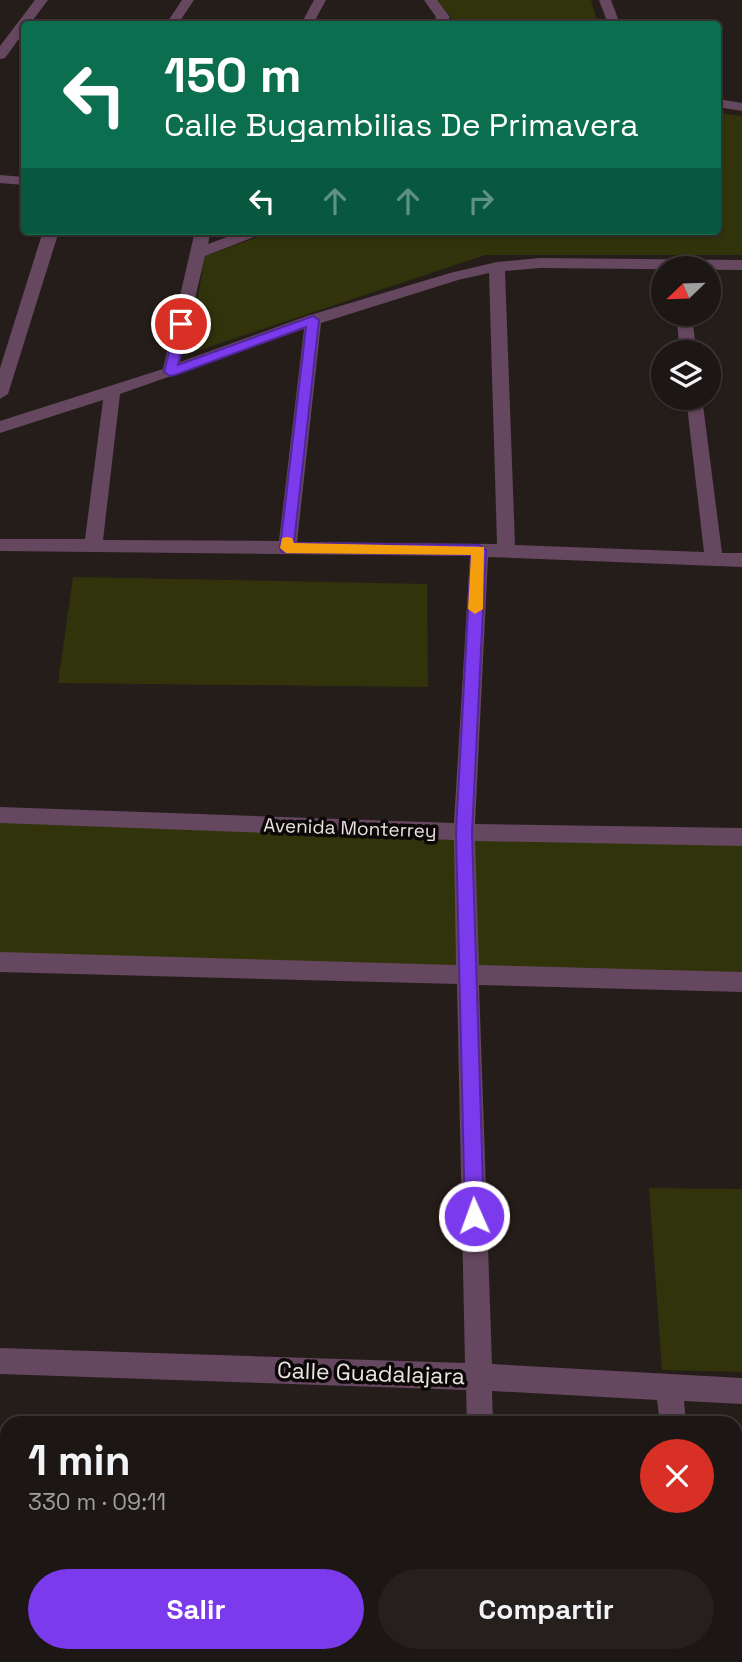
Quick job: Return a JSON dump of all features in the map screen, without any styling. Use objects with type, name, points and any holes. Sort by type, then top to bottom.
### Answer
[{"type":"street","points":[[26,21],[42,0]]},
{"type":"street","points":[[174,21],[188,0]]},
{"type":"street","points":[[309,21],[320,0]]},
{"type":"street","points":[[430,0],[443,17],[441,21]]},
{"type":"street","points":[[605,0],[613,21]]},
{"type":"street","points":[[0,55],[21,28]]},
{"type":"street","points":[[721,104],[742,107]]},
{"type":"street","points":[[0,179],[21,181]]},
{"type":"street","points":[[0,394],[50,235]]},
{"type":"street","points":[[170,372],[202,235]]},
{"type":"street","points":[[198,253],[246,235]]},
{"type":"street","points":[[0,427],[170,372],[419,285],[497,267],[540,262],[651,265]]},
{"type":"street","points":[[721,265],[742,265]]},
{"type":"street","points":[[497,267],[506,551]]},
{"type":"street","points":[[286,548],[313,320]]},
{"type":"street","points":[[93,546],[112,391]]},
{"type":"street","points":[[696,410],[714,559]]},
{"type":"street","points":[[0,545],[479,550],[742,560]]},
{"type":"street","points":[[479,550],[464,832],[480,1416]]},
{"type":"street","name":"Avenida Monterrey","points":[[0,815],[464,832],[742,837]]},
{"type":"street","points":[[0,962],[742,982]]},
{"type":"street","name":"Calle Guadalajara","points":[[0,1361],[480,1377],[742,1391]]},
{"type":"street","points":[[669,1386],[672,1416]]},
{"type":"shaded area","points":[[435,0],[591,0],[597,21],[450,21],[451,16]]},
{"type":"shaded area","points":[[721,113],[742,116],[742,255],[485,255],[188,354],[205,256],[264,235],[721,235]]},
{"type":"shaded area","points":[[73,577],[427,584],[428,687],[58,683]]},
{"type":"shaded area","points":[[0,815],[742,834],[742,984],[0,962]]},
{"type":"shaded area","points":[[649,1188],[742,1189],[742,1372],[662,1370]]},
{"type":"slow traffic","points":[[287,542],[286,548],[479,550],[475,609]]},
{"type":"route","points":[[181,324],[170,372],[313,320],[286,548],[479,550],[464,832],[474,1216]]}]
